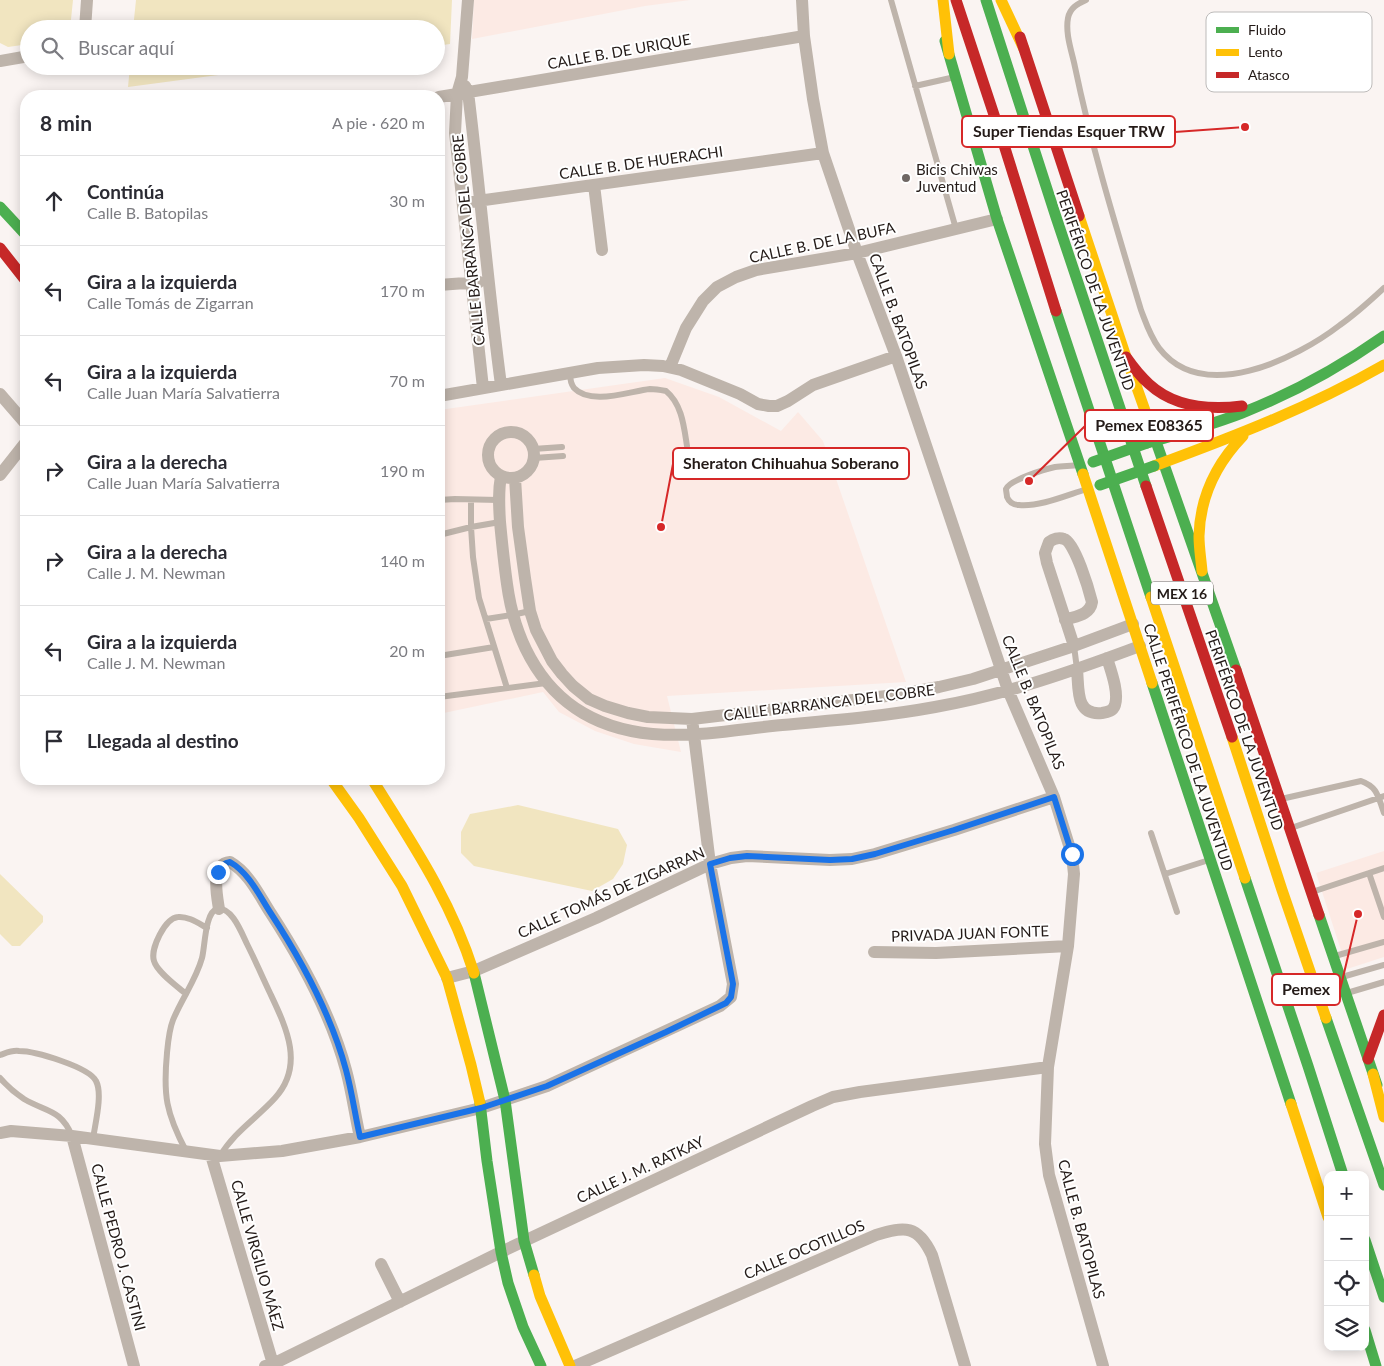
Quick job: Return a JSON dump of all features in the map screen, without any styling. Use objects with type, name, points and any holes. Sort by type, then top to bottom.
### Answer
[{"type":"main road","name":"CALLE PERIFÉRICO DE LA JUVENTUD","points":[[932,0],[998,219],[1328,1216]]},
{"type":"main road","points":[[943,0],[949,54]]},
{"type":"main road","name":"MEX 16","points":[[956,0],[1049,290],[1342,1171]]},
{"type":"main road","name":"PERIFÉRICO DE LA JUVENTUD","points":[[986,0],[1026,128],[1124,421],[1239,757],[1282,890],[1384,1185]]},
{"type":"main road","points":[[1002,0],[1024,48]]},
{"type":"main road","points":[[1008,0],[1126,357],[1151,442],[1202,571],[1384,1104]]},
{"type":"main road","points":[[0,207],[20,229]]},
{"type":"main road","points":[[0,248],[20,273]]},
{"type":"main road","points":[[1080,465],[1221,421],[1276,399],[1340,365],[1384,336]]},
{"type":"main road","points":[[1126,357],[1151,386],[1166,396],[1184,404],[1212,408],[1229,408],[1276,399]]},
{"type":"main road","points":[[1088,489],[1204,448],[1250,429],[1330,395],[1384,365]]},
{"type":"main road","points":[[1202,571],[1199,537],[1200,518],[1207,491],[1223,458],[1250,429]]},
{"type":"main road","points":[[335,785],[402,886],[447,978],[481,1108],[501,1252],[508,1283],[523,1327],[541,1366]]},
{"type":"main road","points":[[376,785],[432,875],[454,920],[474,971],[505,1100],[524,1240],[540,1296],[570,1366]]},
{"type":"main road","points":[[1368,1059],[1384,1015]]},
{"type":"main road","points":[[1308,1066],[1322,1147]]},
{"type":"main road","points":[[1373,1074],[1384,1117]]},
{"type":"main road","points":[[1369,1252],[1384,1297]]},
{"type":"main road","points":[[1369,1343],[1376,1366]]},
{"type":"street","points":[[86,20],[87,0]]},
{"type":"street","points":[[462,93],[468,0]]},
{"type":"street","name":"CALLE B. BATOPILAS","points":[[802,0],[804,36],[812,99],[823,153],[857,253],[896,356],[1008,690],[1054,797],[1070,848],[1074,874],[1068,946],[1048,1068],[1045,1144],[1049,1175],[1103,1366]]},
{"type":"street","name":"CALLE B. DE URIQUE","points":[[445,96],[804,36]]},
{"type":"street","points":[[0,61],[20,58]]},
{"type":"street","name":"CALLE BARRANCA DEL COBRE","points":[[462,93],[480,201],[501,385]]},
{"type":"street","name":"CALLE BARRANCA DEL COBRE","points":[[462,93],[455,133],[483,388]]},
{"type":"street","name":"CALLE B. DE HUERACHI","points":[[463,204],[823,153]]},
{"type":"street","points":[[594,185],[602,250]]},
{"type":"street","name":"CALLE B. DE LA BUFA","points":[[670,367],[686,328],[702,301],[717,287],[736,277],[756,270],[857,253],[998,219]]},
{"type":"street","points":[[445,284],[488,280]]},
{"type":"street","points":[[445,395],[598,368],[644,365],[681,370],[740,394],[758,404],[777,406],[812,385],[896,356]]},
{"type":"street","points":[[0,394],[20,417]]},
{"type":"street","points":[[508,433],[521,434],[526,438],[534,453],[527,472],[515,478],[501,476],[492,468],[488,455],[496,438],[508,433]]},
{"type":"street","points":[[0,475],[20,450]]},
{"type":"street","name":"CALLE BARRANCA DEL COBRE","points":[[501,476],[498,500],[501,546],[512,615],[531,659],[547,683],[571,704],[584,713],[624,729],[664,735],[694,734],[898,714],[1008,690],[1077,669],[1140,646]]},
{"type":"street","name":"CALLE BARRANCA DEL COBRE","points":[[515,478],[518,527],[530,611],[536,630],[562,674],[573,686],[589,699],[604,706],[628,713],[648,717],[692,719],[895,694],[956,684],[1074,646],[1133,624]]},
{"type":"street","points":[[1065,620],[1087,612],[1092,606],[1092,602],[1072,546],[1064,538],[1059,538],[1049,542],[1046,553],[1047,563],[1065,620],[1074,646]]},
{"type":"street","points":[[1077,669],[1084,708],[1093,713],[1108,712],[1115,706],[1115,687],[1107,658]]},
{"type":"street","points":[[895,694],[898,714]]},
{"type":"street","points":[[599,720],[604,706]]},
{"type":"street","points":[[0,1133],[11,1131],[93,1138],[216,1155],[282,1151],[360,1137],[481,1108],[547,1086],[720,1006],[731,997],[733,984],[710,864],[692,719]]},
{"type":"street","name":"CALLE TOMÁS DE ZIGARRAN","points":[[447,978],[474,971],[596,918],[710,864],[730,858],[747,856],[830,860],[852,859],[954,830],[1054,797]]},
{"type":"street","points":[[219,909],[216,882],[218,872],[225,863],[230,862],[252,883],[304,969],[324,1009],[346,1070],[360,1137]]},
{"type":"street","name":"PRIVADA JUAN FONTE","points":[[874,952],[936,953],[1068,946]]},
{"type":"street","name":"CALLE J. M. RATKAY","points":[[269,1365],[524,1240],[833,1097],[1048,1068]]},
{"type":"street","name":"CALLE PEDRO J. CASTINI","points":[[72,1136],[134,1366]]},
{"type":"street","name":"CALLE VIRGILIO MÁEZ","points":[[216,1155],[269,1365]]},
{"type":"street","name":"CALLE OCOTILLOS","points":[[575,1366],[876,1235],[901,1229],[912,1231],[921,1237],[929,1250],[964,1366]]},
{"type":"street","points":[[381,1264],[400,1302]]},
{"type":"lane","points":[[891,0],[956,229]]},
{"type":"lane","points":[[1086,0],[1078,4],[1070,12],[1067,26],[1080,97],[1141,310],[1150,334],[1170,358],[1182,366],[1203,374],[1218,375],[1252,370],[1274,362],[1316,341],[1340,325],[1384,288]]},
{"type":"lane","points":[[915,86],[956,77]]},
{"type":"lane","points":[[570,373],[571,382],[574,387],[579,392],[587,395],[614,396],[650,389],[666,391],[676,402],[680,410],[688,446]]},
{"type":"lane","points":[[534,453],[562,447]]},
{"type":"lane","points":[[534,453],[563,456]]},
{"type":"lane","points":[[1080,465],[1054,468],[1015,481],[1006,490],[1007,497],[1013,504],[1019,506],[1030,505],[1088,489]]},
{"type":"lane","points":[[445,500],[498,500]]},
{"type":"lane","points":[[472,500],[471,527],[479,598],[507,688]]},
{"type":"lane","points":[[445,534],[500,522]]},
{"type":"lane","points":[[486,619],[530,611]]},
{"type":"lane","points":[[1074,646],[1077,669]]},
{"type":"lane","points":[[445,655],[494,647]]},
{"type":"lane","points":[[445,696],[547,683]]},
{"type":"lane","points":[[1280,800],[1361,781],[1376,790],[1381,797],[1384,812]]},
{"type":"lane","points":[[1290,828],[1381,797]]},
{"type":"lane","points":[[1151,833],[1177,912]]},
{"type":"lane","points":[[1165,874],[1209,860]]},
{"type":"lane","points":[[1312,892],[1384,868]]},
{"type":"lane","points":[[1369,873],[1384,917]]},
{"type":"lane","points":[[186,1152],[170,1114],[165,1088],[170,1030],[175,1015],[195,977],[202,958],[210,914],[214,910],[219,909],[230,914],[240,929],[281,1016],[291,1048],[289,1073],[277,1096],[216,1155]]},
{"type":"lane","points":[[186,994],[154,962],[153,956],[157,941],[166,925],[173,918],[184,917],[207,928]]},
{"type":"lane","points":[[1333,957],[1384,942]]},
{"type":"lane","points":[[1340,978],[1384,965]]},
{"type":"lane","points":[[1346,994],[1384,982]]},
{"type":"lane","points":[[0,1055],[6,1052],[19,1051],[76,1066],[89,1073],[96,1080],[99,1090],[93,1138]]},
{"type":"lane","points":[[0,1078],[24,1099],[62,1118],[68,1125],[72,1136]]},
{"type":"shaded area","points":[[0,0],[73,0],[71,20],[20,20],[20,45],[8,47],[0,43]]},
{"type":"shaded area","points":[[136,0],[452,0],[450,44],[445,45],[445,20],[134,20]]},
{"type":"shaded area","points":[[474,0],[690,0],[645,6],[472,39]]},
{"type":"shaded area","points":[[129,75],[218,75],[128,87]]},
{"type":"shaded area","points":[[665,378],[719,397],[781,431],[798,412],[823,441],[906,682],[667,696],[681,752],[634,744],[595,731],[559,712],[543,692],[445,713],[445,409]]},
{"type":"shaded area","points":[[518,805],[618,829],[627,845],[623,864],[613,879],[592,891],[474,866],[461,853],[461,832],[470,814]]},
{"type":"shaded area","points":[[1384,851],[1384,957],[1347,969],[1316,873]]},
{"type":"shaded area","points":[[0,874],[43,916],[43,922],[20,946],[12,946],[0,934]]},
{"type":"traffic: fast","points":[[986,0],[1146,486]]},
{"type":"traffic: fast","points":[[945,41],[997,219],[1083,474]]},
{"type":"traffic: fast","points":[[0,207],[20,229]]},
{"type":"traffic: fast","points":[[1056,311],[1151,597]]},
{"type":"traffic: fast","points":[[1147,443],[1219,421],[1280,397],[1333,369],[1384,336]]},
{"type":"traffic: fast","points":[[1153,433],[1236,670]]},
{"type":"traffic: fast","points":[[1093,462],[1147,443]]},
{"type":"traffic: fast","points":[[1100,485],[1154,466]]},
{"type":"traffic: fast","points":[[1152,683],[1291,1104]]},
{"type":"traffic: fast","points":[[1245,878],[1342,1171]]},
{"type":"traffic: fast","points":[[1319,915],[1377,1085]]},
{"type":"traffic: fast","points":[[474,973],[505,1100],[524,1241],[534,1275]]},
{"type":"traffic: fast","points":[[1326,1018],[1384,1185]]},
{"type":"traffic: fast","points":[[480,1103],[501,1252],[508,1283],[523,1327],[541,1366]]},
{"type":"traffic: fast","points":[[1369,1252],[1384,1297]]},
{"type":"traffic: fast","points":[[1369,1343],[1376,1366]]},
{"type":"traffic: slow","points":[[943,0],[949,54]]},
{"type":"traffic: slow","points":[[1001,0],[1024,49]]},
{"type":"traffic: slow","points":[[1079,216],[1153,433]]},
{"type":"traffic: slow","points":[[1154,466],[1300,408],[1384,365]]},
{"type":"traffic: slow","points":[[1202,571],[1199,536],[1202,508],[1217,470],[1243,436]]},
{"type":"traffic: slow","points":[[1083,474],[1152,683]]},
{"type":"traffic: slow","points":[[1151,597],[1245,878]]},
{"type":"traffic: slow","points":[[1232,737],[1326,1018]]},
{"type":"traffic: slow","points":[[335,785],[359,818],[402,886],[447,978],[480,1103]]},
{"type":"traffic: slow","points":[[376,785],[416,849],[442,896],[465,946],[474,973]]},
{"type":"traffic: slow","points":[[1373,1074],[1384,1117]]},
{"type":"traffic: slow","points":[[1291,1104],[1328,1216]]},
{"type":"traffic: slow","points":[[534,1275],[540,1296],[570,1366]]},
{"type":"traffic: jam","points":[[956,0],[1056,311]]},
{"type":"traffic: jam","points":[[1020,37],[1079,216]]},
{"type":"traffic: jam","points":[[0,248],[20,273]]},
{"type":"traffic: jam","points":[[1126,357],[1146,381],[1170,398],[1205,407],[1242,406]]},
{"type":"traffic: jam","points":[[1146,486],[1232,737]]},
{"type":"traffic: jam","points":[[1236,670],[1319,915]]},
{"type":"traffic: jam","points":[[1368,1059],[1384,1015]]},
{"type":"place","name":"Super Tiendas Esquer TRW","points":[[1245,127]]},
{"type":"place","name":"Bicis Chiwas Juventud","points":[[906,178]]},
{"type":"place","name":"Pemex E08365","points":[[1029,481]]},
{"type":"place","name":"Sheraton Chihuahua Soberano","points":[[661,527]]},
{"type":"place","name":"Pemex","points":[[1358,914]]},
{"type":"route","points":[[218,872],[225,863],[230,862],[252,883],[304,969],[324,1009],[337,1042],[346,1070],[360,1137],[481,1108],[547,1086],[726,1003],[731,997],[733,984],[710,864],[730,858],[747,856],[830,860],[852,859],[954,830],[1054,797],[1072,854]]}]
